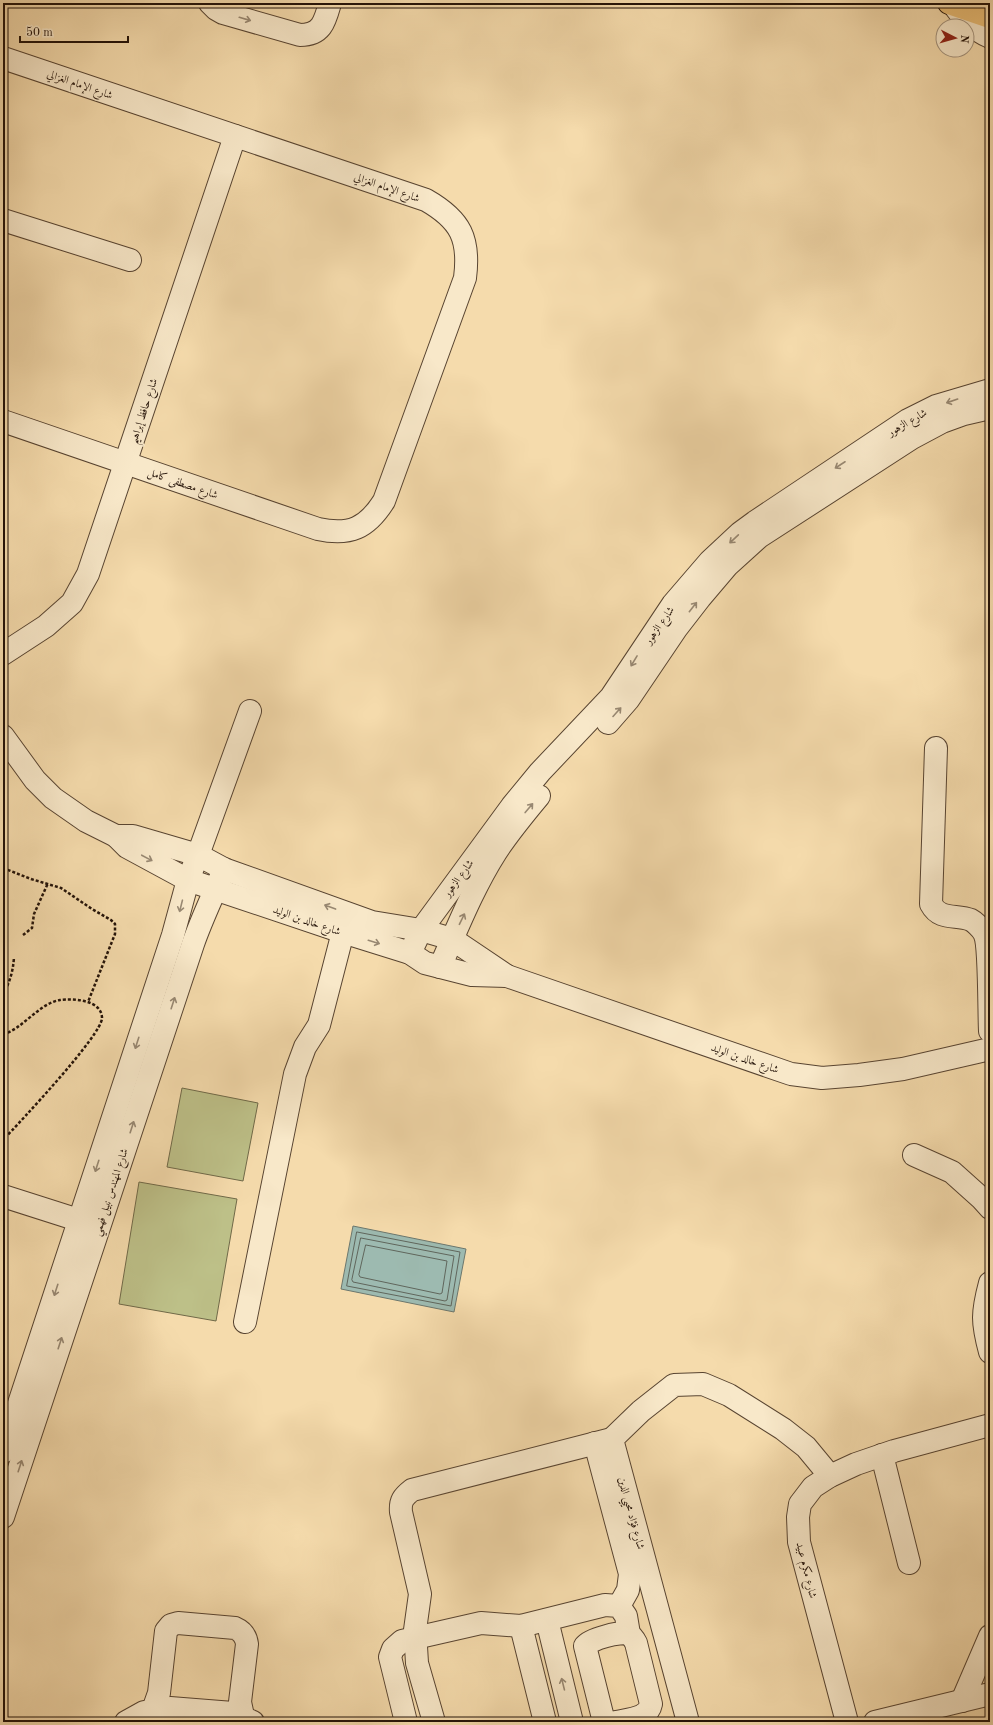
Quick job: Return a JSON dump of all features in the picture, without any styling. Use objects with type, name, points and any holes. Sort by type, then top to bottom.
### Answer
[{"type":"highway","points":[[951,4],[990,16]]},
{"type":"street","points":[[210,3],[223,13],[300,35],[315,33],[321,28],[325,21],[330,3]]},
{"type":"street","points":[[951,4],[966,22],[980,33],[990,37]]},
{"type":"street","name":"شارع الإمام الغزالي","points":[[3,58],[426,200],[443,210],[456,223],[465,241],[468,259],[465,278],[384,501],[376,514],[364,525]]},
{"type":"street","name":"شارع حافظ إبراهيم","points":[[3,654],[46,626],[72,603],[88,574],[235,136]]},
{"type":"street","points":[[3,220],[130,260]]},
{"type":"street","name":"شارع الزهور","points":[[410,953],[421,930],[512,806],[540,772],[611,697],[673,604],[710,561],[754,522],[908,420],[936,406],[990,390]]},
{"type":"street","name":"شارع الزهور","points":[[440,967],[484,873],[497,850],[525,813],[628,700],[676,629],[728,565],[759,537],[912,438],[942,422],[964,414],[990,408]]},
{"type":"street","name":"شارع مصطفى كامل","points":[[3,421],[318,529],[333,532],[349,531],[364,525]]},
{"type":"street","name":"شارع المهندس نبيل فهمي","points":[[3,1517],[177,923],[188,880],[250,711]]},
{"type":"street","name":"شارع خالد بن الوليد","points":[[3,736],[35,780],[53,798],[86,821],[116,836],[127,847],[188,880],[410,953],[424,963],[472,975],[507,976]]},
{"type":"street","points":[[936,748],[931,904],[935,911],[941,915],[956,916],[973,921],[985,934],[990,1030]]},
{"type":"street","name":"شارع خالد بن الوليد","points":[[116,836],[133,836],[198,855],[224,869],[372,922],[421,930],[452,940],[507,976],[791,1074],[822,1078],[858,1075],[903,1069],[990,1049]]},
{"type":"street","name":"شارع المهندس نبيل فهمي","points":[[3,1452],[195,937],[224,869]]},
{"type":"street","points":[[245,1322],[295,1074],[305,1047],[319,1025],[343,932]]},
{"type":"street","points":[[914,1155],[952,1172],[990,1208]]},
{"type":"street","points":[[3,1196],[89,1224]]},
{"type":"street","points":[[990,1283],[983,1316],[983,1328],[990,1352]]},
{"type":"street","points":[[434,1722],[418,1663],[416,1638],[420,1594],[400,1504],[404,1496],[412,1490],[603,1441],[674,1385],[703,1384],[729,1395],[783,1429],[806,1447],[830,1476]]},
{"type":"street","name":"شارع مكرم عبيد","points":[[847,1722],[799,1542],[798,1517],[800,1504],[813,1487],[830,1476],[856,1464],[882,1455],[990,1425]]},
{"type":"street","points":[[603,1441],[630,1574],[628,1590],[619,1606]]},
{"type":"street","name":"شارع فؤاد محيي الدين","points":[[603,1441],[688,1722]]},
{"type":"street","points":[[882,1455],[909,1562]]},
{"type":"street","points":[[406,1722],[390,1657],[393,1649],[402,1641],[481,1623],[520,1626],[605,1605],[619,1606]]},
{"type":"street","points":[[619,1606],[626,1616],[629,1634]]},
{"type":"street","points":[[547,1620],[572,1722]]},
{"type":"street","points":[[153,1710],[160,1693],[166,1631],[171,1625],[178,1623],[234,1628],[239,1630],[245,1636],[246,1644],[240,1702],[248,1719]]},
{"type":"street","points":[[520,1626],[545,1722]]},
{"type":"street","points":[[604,1722],[586,1646],[591,1640],[623,1633],[629,1634],[634,1638],[636,1643],[651,1704],[650,1709],[646,1714],[616,1722]]},
{"type":"street","points":[[962,1701],[990,1636]]},
{"type":"street","points":[[874,1722],[990,1694]]},
{"type":"street","points":[[126,1722],[135,1716],[153,1710],[178,1708],[222,1712],[248,1719]]},
{"type":"path","points":[[3,868],[31,879],[61,888],[115,924],[115,934],[88,1002]]},
{"type":"path","points":[[23,935],[32,928],[34,914],[48,883]]},
{"type":"path","points":[[3,995],[11,979],[14,957]]},
{"type":"path","points":[[3,1034],[12,1030],[48,1004],[58,1000],[68,999],[88,1002],[100,1011],[102,1018],[100,1026],[76,1058],[3,1140]]},
{"type":"green space","points":[[182,1088],[258,1103],[243,1181],[167,1167]]},
{"type":"green space","points":[[139,1182],[237,1199],[216,1321],[119,1304]]},
{"type":"water","points":[[353,1226],[466,1249],[454,1312],[341,1289]]}]
